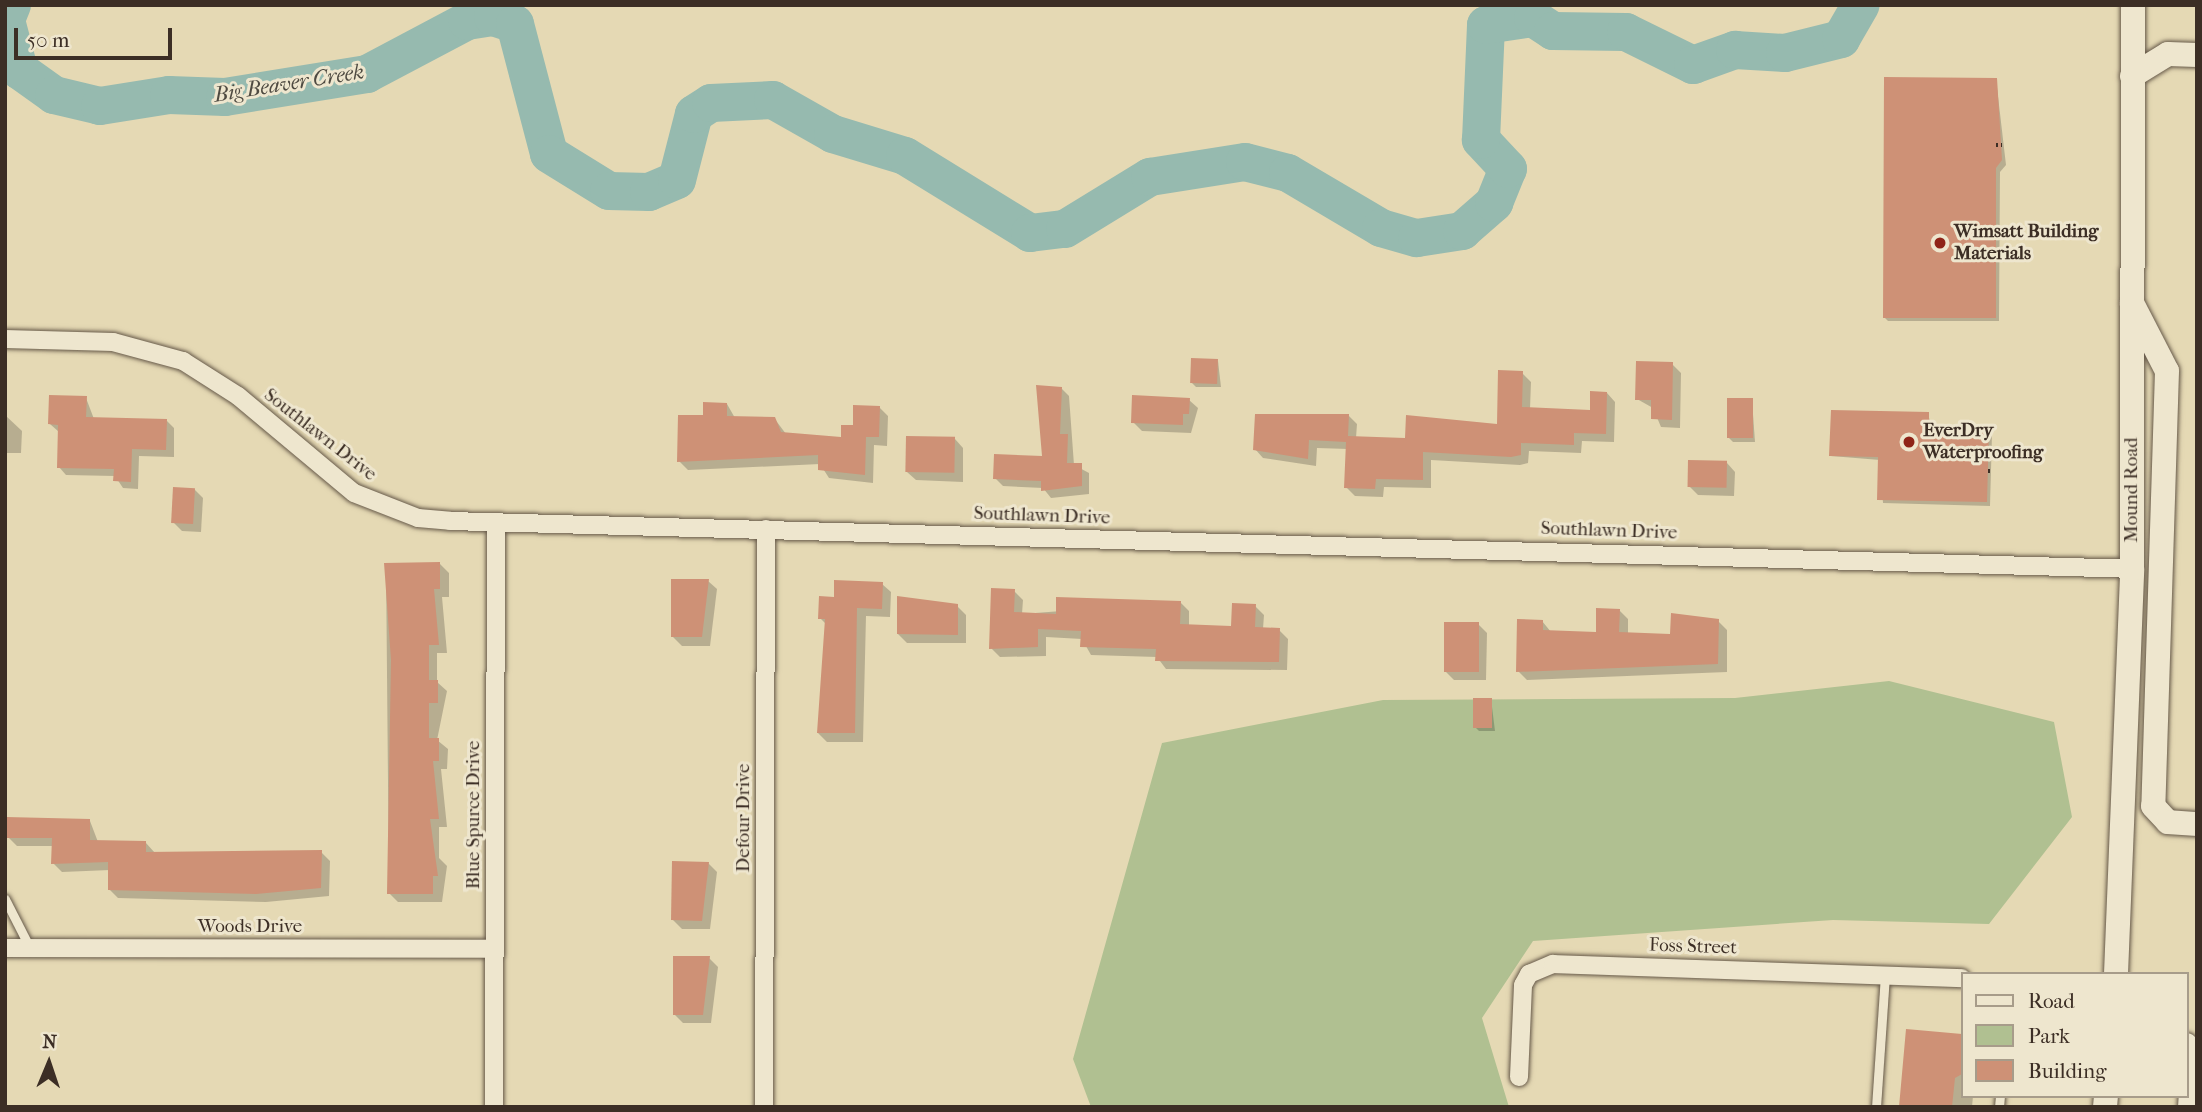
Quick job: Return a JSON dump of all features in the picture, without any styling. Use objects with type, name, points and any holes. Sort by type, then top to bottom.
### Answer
[{"type":"main road","name":"Mound Road","points":[[2116,972],[2132,569],[2133,5]]},
{"type":"main road","points":[[2132,76],[2168,54],[2197,55]]},
{"type":"main road","points":[[2132,303],[2167,371],[2152,806],[2168,822],[2197,824]]},
{"type":"main road","points":[[2188,1050],[2193,1061],[2190,1107]]},
{"type":"street","name":"Southlawn Drive","points":[[5,339],[113,342],[161,352],[214,378],[355,493],[418,518],[496,523],[2132,569]]},
{"type":"street","name":"Blue Spurce Drive","points":[[494,1107],[496,523]]},
{"type":"street","name":"Defour Drive","points":[[764,1107],[766,529]]},
{"type":"street","name":"Woods Drive","points":[[5,948],[495,949]]},
{"type":"street","name":"Foss Street","points":[[1519,1077],[1523,985],[1540,967],[1960,978]]},
{"type":"lane","points":[[5,899],[30,948]]},
{"type":"lane","points":[[1876,1107],[1885,975]]},
{"type":"path","points":[[1996,145],[2002,145]]},
{"type":"path","points":[[1988,471],[1994,471]]},
{"type":"green space","points":[[1889,681],[2054,722],[2072,817],[1989,924],[1833,920],[1533,941],[1482,1018],[1509,1107],[1091,1107],[1073,1059],[1162,743],[1383,700],[1735,698]]},
{"type":"building","name":"Wimsatt Building Materials","points":[[1884,77],[1997,78],[2002,160],[1996,168],[1996,318],[1883,318]]},
{"type":"building","points":[[1191,358],[1218,359],[1217,384],[1190,383]]},
{"type":"building","points":[[1636,361],[1673,362],[1672,420],[1651,419],[1651,400],[1635,400]]},
{"type":"building","points":[[1498,370],[1523,371],[1522,407],[1590,410],[1590,391],[1607,392],[1606,434],[1574,433],[1574,445],[1521,443],[1521,455],[1511,457],[1423,452],[1423,480],[1376,479],[1375,489],[1344,488],[1346,442],[1309,440],[1308,459],[1253,450],[1255,414],[1349,414],[1348,436],[1405,438],[1406,415],[1497,424]]},
{"type":"building","points":[[1036,385],[1062,387],[1060,434],[1068,434],[1067,463],[1082,463],[1082,486],[1041,491],[1041,481],[993,479],[994,454],[1042,456]]},
{"type":"building","points":[[49,395],[87,396],[86,417],[167,419],[166,450],[132,449],[131,482],[113,481],[114,469],[57,468],[58,425],[48,424]]},
{"type":"building","points":[[1132,395],[1190,398],[1189,414],[1183,414],[1183,425],[1131,423]]},
{"type":"building","points":[[1727,398],[1753,398],[1753,438],[1727,438]]},
{"type":"building","points":[[703,402],[727,403],[727,416],[775,417],[781,432],[841,437],[841,425],[853,425],[853,405],[880,406],[879,437],[866,437],[865,475],[818,470],[818,455],[677,462],[678,415],[703,415]]},
{"type":"building","name":"EverDry Waterproofing","points":[[1831,410],[1929,412],[1929,427],[1989,428],[1987,502],[1877,500],[1878,457],[1829,456]]},
{"type":"building","points":[[906,436],[955,437],[954,473],[905,472]]},
{"type":"building","points":[[1688,460],[1727,461],[1727,488],[1688,487]]},
{"type":"building","points":[[173,487],[195,488],[193,524],[171,523]]},
{"type":"building","points":[[440,562],[440,589],[434,589],[439,645],[429,645],[429,680],[438,680],[438,703],[429,703],[429,738],[439,738],[439,761],[433,761],[439,819],[430,819],[438,876],[433,876],[433,894],[387,894],[391,660],[384,563]]},
{"type":"building","points":[[671,579],[709,579],[702,637],[671,637]]},
{"type":"building","points":[[834,580],[883,582],[882,609],[857,608],[855,733],[817,733],[825,619],[818,619],[819,596],[834,597]]},
{"type":"building","points":[[991,588],[1015,589],[1014,612],[1056,614],[1056,597],[1181,601],[1180,624],[1231,626],[1232,603],[1256,604],[1255,627],[1280,628],[1279,662],[1155,661],[1156,649],[1080,647],[1081,631],[1038,629],[1038,647],[989,649]]},
{"type":"building","points":[[897,596],[958,604],[958,635],[897,634]]},
{"type":"building","points":[[1596,608],[1620,609],[1619,632],[1670,634],[1671,613],[1719,619],[1718,664],[1516,672],[1517,619],[1543,620],[1543,630],[1596,632]]},
{"type":"building","points":[[1444,622],[1479,622],[1479,672],[1444,672]]},
{"type":"building","points":[[1473,698],[1492,698],[1492,728],[1473,728]]},
{"type":"building","points":[[6,817],[90,819],[90,840],[146,841],[146,852],[322,850],[321,888],[256,894],[108,890],[108,862],[51,864],[52,838],[6,838]]},
{"type":"building","points":[[672,861],[709,862],[702,921],[671,920]]},
{"type":"building","points":[[673,956],[710,956],[703,1015],[673,1015]]},
{"type":"building","points":[[1906,1029],[1960,1034],[1960,1075],[1955,1078],[1952,1107],[1899,1107]]},
{"type":"waterway","name":"Big Beaver Creek","points":[[12,5],[6,20],[19,70],[54,95],[100,106],[169,95],[225,97],[367,74],[467,21],[493,17],[515,24],[549,154],[609,191],[649,192],[677,180],[694,114],[711,103],[773,100],[833,134],[905,156],[1030,233],[1065,229],[1150,177],[1245,162],[1288,173],[1381,228],[1417,238],[1462,231],[1494,203],[1508,169],[1481,140],[1486,25],[1533,18],[1553,31],[1626,32],[1693,65],[1735,50],[1785,53],[1841,39],[1861,5]]},
{"type":"place","name":"Wimsatt Building Materials","points":[[1940,243]]},
{"type":"place","name":"EverDry Waterproofing","points":[[1909,442]]}]
